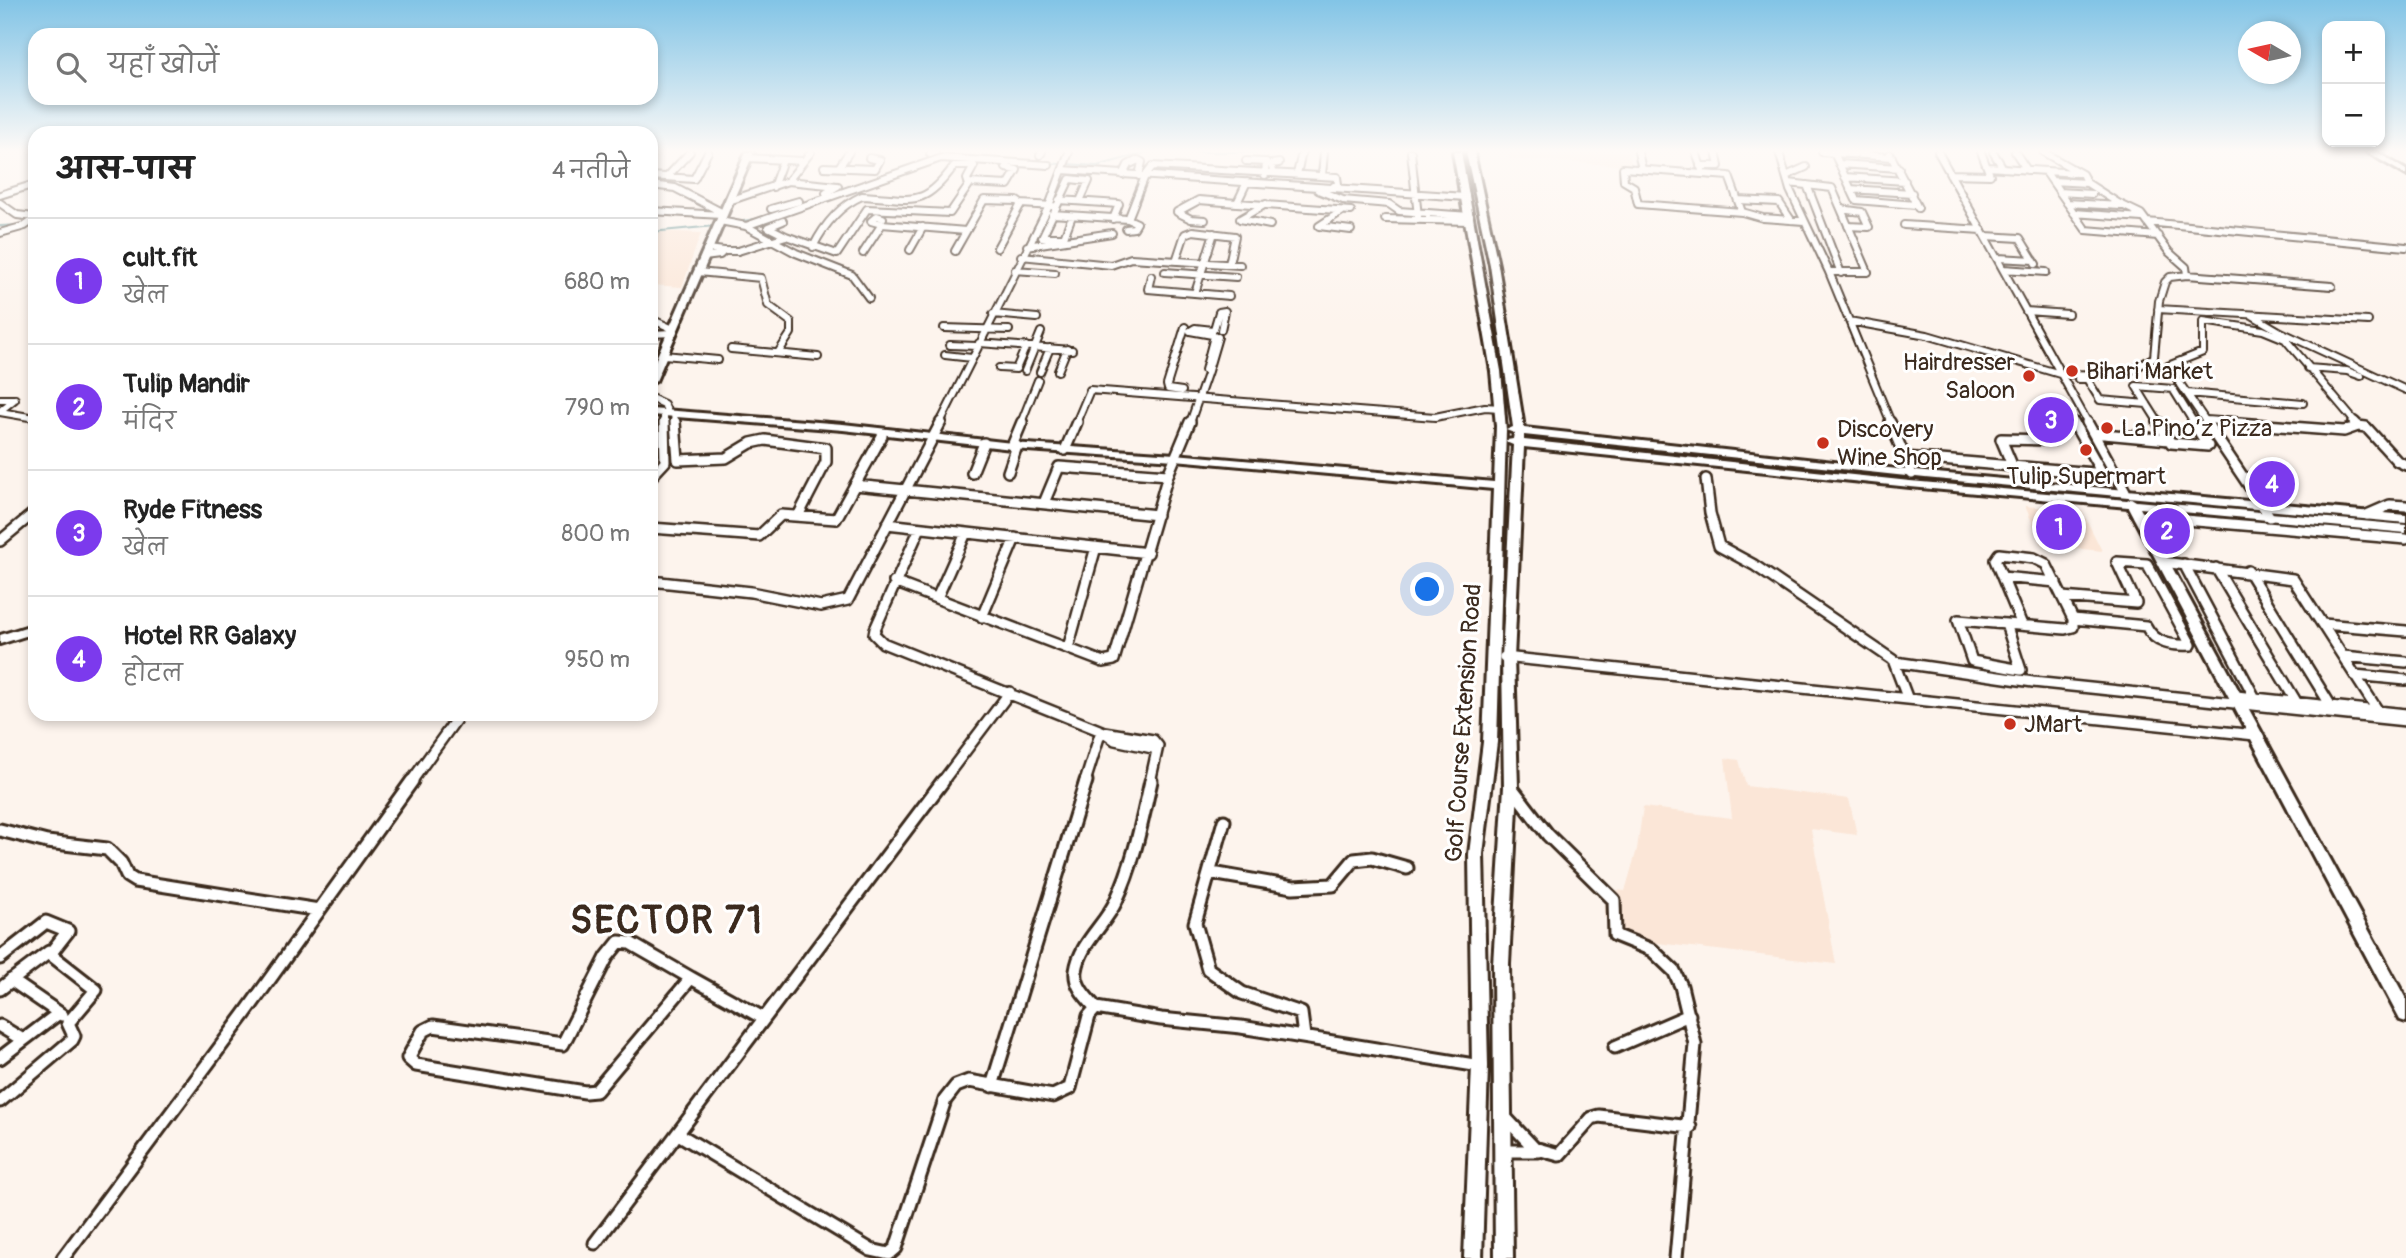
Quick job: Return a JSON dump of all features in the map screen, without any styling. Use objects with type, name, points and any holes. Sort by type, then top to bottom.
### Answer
[{"type":"main road","points":[[1479,1095],[1503,1107]]},
{"type":"street","points":[[6,211],[16,218],[28,220]]},
{"type":"street","points":[[706,211],[720,221]]},
{"type":"street","points":[[658,367],[725,211]]},
{"type":"street","points":[[746,226],[790,211]]},
{"type":"street","points":[[813,247],[830,218],[839,211]]},
{"type":"street","points":[[783,221],[768,228],[830,254],[838,253],[866,211]]},
{"type":"street","points":[[902,211],[950,213],[952,211]]},
{"type":"street","points":[[955,251],[978,211]]},
{"type":"street","points":[[997,248],[1017,211]]},
{"type":"street","points":[[658,582],[751,592],[821,606],[841,604],[848,600],[935,438],[1021,256],[1051,211]]},
{"type":"street","points":[[1053,211],[1042,237],[1064,237],[1072,216]]},
{"type":"street","points":[[1113,219],[1116,211]]},
{"type":"street","points":[[1128,219],[1131,211]]},
{"type":"street","points":[[1179,211],[1177,212],[1191,219],[1205,220]]},
{"type":"street","points":[[1260,211],[1248,218],[1270,225]]},
{"type":"street","points":[[1347,211],[1320,224],[1324,228],[1351,230]]},
{"type":"street","points":[[1396,211],[1418,216],[1470,218]]},
{"type":"street","points":[[1417,211],[1418,216]]},
{"type":"street","name":"Golf Course Extension Road","points":[[1469,211],[1500,409],[1490,742],[1476,854],[1480,1066],[1473,1258]]},
{"type":"street","points":[[1482,211],[1494,265],[1519,437],[1508,658],[1511,787],[1501,978],[1504,1258]]},
{"type":"street","points":[[1725,211],[1804,221]]},
{"type":"street","points":[[1785,211],[1791,220]]},
{"type":"street","points":[[1800,211],[1829,272],[1912,474]]},
{"type":"street","points":[[1817,211],[1841,273]]},
{"type":"street","points":[[1829,272],[1868,272],[1842,211]]},
{"type":"street","points":[[1848,226],[1869,227],[1862,212],[1853,211]]},
{"type":"street","points":[[1971,211],[2128,496],[2406,1015]]},
{"type":"street","points":[[2131,211],[2146,220],[2186,267],[2187,275]]},
{"type":"street","points":[[658,212],[746,226],[796,253],[852,275],[863,286],[869,298]]},
{"type":"street","points":[[2074,213],[2406,247]]},
{"type":"street","points":[[2074,213],[2089,231],[2158,236]]},
{"type":"street","points":[[1052,214],[1128,219],[1137,223],[1134,228],[1126,229]]},
{"type":"street","points":[[1922,217],[1926,226]]},
{"type":"street","points":[[1385,219],[1470,218]]},
{"type":"street","points":[[863,253],[882,221],[966,230]]},
{"type":"street","points":[[0,233],[28,222]]},
{"type":"street","points":[[1904,225],[2020,239],[2035,262],[1998,258]]},
{"type":"street","points":[[910,250],[923,227]]},
{"type":"street","points":[[1074,239],[1078,230]]},
{"type":"street","points":[[1176,261],[1186,232],[1214,233],[1235,236],[1229,264]]},
{"type":"street","points":[[1027,246],[1112,233]]},
{"type":"street","points":[[1195,293],[1214,233]]},
{"type":"street","points":[[706,253],[736,254],[786,236]]},
{"type":"street","points":[[1021,256],[1111,265],[1131,258],[1240,265]]},
{"type":"street","points":[[1015,270],[1055,273]]},
{"type":"street","points":[[2004,270],[2046,272]]},
{"type":"street","points":[[698,272],[761,278],[768,305],[787,314],[792,325],[790,337],[778,353]]},
{"type":"street","points":[[1165,272],[1236,277]]},
{"type":"street","points":[[2062,376],[2124,375],[2154,357],[2158,338],[2158,309],[2165,281],[2169,277],[2187,275],[2332,286]]},
{"type":"street","points":[[1151,276],[1148,289],[1229,296]]},
{"type":"street","points":[[2158,309],[2368,321]]},
{"type":"street","points":[[2026,311],[2068,314]]},
{"type":"street","points":[[993,314],[1037,318]]},
{"type":"street","points":[[2250,314],[2406,393]]},
{"type":"street","points":[[2270,517],[2168,366],[2203,352],[2203,323],[2207,320],[2263,330],[2280,336],[2358,426]]},
{"type":"street","points":[[1849,321],[1927,335],[2062,376],[2087,379],[2100,400],[2147,404]]},
{"type":"street","points":[[658,323],[672,331]]},
{"type":"street","points":[[1185,327],[1167,388],[1200,395]]},
{"type":"street","points":[[944,328],[1009,330]]},
{"type":"street","points":[[658,333],[672,331]]},
{"type":"street","points":[[1025,371],[1041,332]]},
{"type":"street","points":[[894,582],[1103,662],[1114,660],[1148,553],[1168,475],[1208,371],[1215,333]]},
{"type":"street","points":[[950,345],[1070,349],[1058,371]]},
{"type":"street","points":[[999,368],[1016,369],[1026,346]]},
{"type":"street","points":[[1040,372],[1050,348]]},
{"type":"street","points":[[730,349],[818,357]]},
{"type":"street","points":[[664,355],[718,360]]},
{"type":"street","points":[[945,355],[972,358]]},
{"type":"street","points":[[2308,368],[2351,372],[2406,393]]},
{"type":"street","points":[[1008,472],[1014,446],[1038,380]]},
{"type":"street","points":[[2093,433],[2208,446],[2173,389],[2136,386],[2169,440]]},
{"type":"street","points":[[1065,450],[1090,390],[1200,395],[1435,417],[1485,407],[1517,412]]},
{"type":"street","points":[[2187,393],[2303,403]]},
{"type":"street","points":[[0,398],[16,401],[0,411]]},
{"type":"street","points":[[658,401],[664,404],[668,413],[678,460],[722,459],[751,443],[765,440],[814,444],[826,448],[825,462],[798,516]]},
{"type":"street","points":[[0,411],[28,417]]},
{"type":"street","points":[[2012,465],[2001,439],[2053,440],[2039,413],[2047,411],[2070,416],[2102,473]]},
{"type":"street","points":[[658,412],[1014,446],[1175,457],[1497,486]]},
{"type":"street","points":[[658,469],[666,459],[668,413]]},
{"type":"street","points":[[2206,421],[2344,431],[2348,427],[2366,427],[2397,461],[2406,465]]},
{"type":"street","points":[[1500,435],[2052,485],[2109,495]]},
{"type":"street","points":[[658,529],[759,536],[781,514],[836,519],[882,436]]},
{"type":"street","points":[[1519,437],[1910,484],[2128,496],[2270,517],[2406,529]]},
{"type":"street","points":[[971,473],[984,443]]},
{"type":"street","points":[[1905,457],[2116,475]]},
{"type":"street","points":[[1044,503],[1059,467],[1168,475]]},
{"type":"street","points":[[2044,468],[2052,485]]},
{"type":"street","points":[[1706,479],[1710,513],[1719,546],[1754,565],[1895,662],[2034,682],[2238,700],[2406,721]]},
{"type":"street","points":[[855,485],[1157,515]]},
{"type":"street","points":[[2144,499],[2263,505],[2406,519]]},
{"type":"street","points":[[2367,515],[2390,505],[2406,506]]},
{"type":"street","points":[[2138,516],[2406,539]]},
{"type":"street","points":[[0,541],[28,518]]},
{"type":"street","points":[[887,524],[1148,553]]},
{"type":"street","points":[[920,528],[875,629],[874,634],[883,643],[1010,692],[1103,731],[1115,740],[1157,749],[1121,889],[1109,913],[1087,943],[1076,973],[1079,986],[1096,1008],[1161,1020],[1304,1037],[1480,1066]]},
{"type":"street","points":[[937,598],[966,533]]},
{"type":"street","points":[[982,617],[1015,538]]},
{"type":"street","points":[[1068,648],[1096,547]]},
{"type":"street","points":[[2006,623],[2021,670],[1976,664],[1972,660],[1958,620],[2006,623],[2066,631],[2073,627],[2073,619],[2056,582],[2041,560],[1999,554],[1995,560],[2022,625]]},
{"type":"street","points":[[2062,597],[2136,603],[2117,564],[2118,561],[2147,564],[2191,645],[2159,642],[2150,637],[2146,626],[2073,619]]},
{"type":"street","points":[[2163,562],[2293,579],[2378,711]]},
{"type":"street","points":[[2184,564],[2255,698]]},
{"type":"street","points":[[2216,568],[2297,703]]},
{"type":"street","points":[[2248,571],[2331,706]]},
{"type":"street","points":[[2002,577],[2056,582]]},
{"type":"street","points":[[2162,589],[2179,591]]},
{"type":"street","points":[[2323,624],[2406,631]]},
{"type":"street","points":[[0,640],[28,630]]},
{"type":"street","points":[[1492,656],[2255,735]]},
{"type":"street","points":[[2343,656],[2406,662]]},
{"type":"street","points":[[1895,662],[1907,697]]},
{"type":"street","points":[[2355,675],[2406,681]]},
{"type":"street","points":[[596,1243],[680,1135],[763,1018],[1010,692]]},
{"type":"street","points":[[2238,700],[2255,698],[2406,714]]},
{"type":"street","points":[[63,1258],[455,721]]},
{"type":"street","points":[[992,1086],[1103,731]]},
{"type":"street","points":[[1511,787],[1548,835],[1614,900],[1615,935],[1652,950],[1674,971],[1689,1015],[1695,1044],[1676,1258]]},
{"type":"street","points":[[1224,821],[1195,928],[1208,969],[1242,993],[1298,1011],[1305,1022],[1304,1037]]},
{"type":"street","points":[[0,830],[52,843],[99,845],[115,852],[122,859],[127,876],[135,881],[319,910]]},
{"type":"street","points":[[1212,873],[1268,884],[1325,888],[1336,882],[1354,860],[1372,858],[1407,867]]},
{"type":"street","points":[[0,958],[49,922],[68,931],[49,952],[0,989]]},
{"type":"street","points":[[691,978],[611,1077],[596,1091],[585,1092],[416,1065],[408,1058],[423,1031],[433,1027],[553,1045],[563,1044],[607,957],[619,942],[630,943],[763,1018]]},
{"type":"street","points":[[0,1058],[23,1040],[65,1016],[96,990],[49,952]]},
{"type":"street","points":[[1479,976],[1501,978]]},
{"type":"street","points":[[0,1101],[74,1036],[65,1016],[11,980]]},
{"type":"street","points":[[680,1135],[872,1250],[889,1254],[896,1248],[945,1100],[962,1081],[1053,1096],[1063,1093],[1070,1088],[1089,1016],[1096,1008]]},
{"type":"street","points":[[1615,1047],[1689,1015]]},
{"type":"street","points":[[0,1026],[23,1040]]},
{"type":"street","points":[[1503,1107],[1527,1142],[1539,1151]]},
{"type":"street","points":[[1503,1151],[1539,1151],[1559,1155],[1585,1124],[1599,1116],[1689,1128]]},
{"type":"shaded area","points":[[658,231],[701,233],[682,287],[658,285]]},
{"type":"shaded area","points":[[2025,506],[2082,511],[2102,551],[2042,545]]},
{"type":"shaded area","points":[[1725,758],[1739,760],[1746,786],[1849,799],[1857,835],[1811,829],[1836,964],[1623,939],[1622,920],[1604,918],[1606,889],[1625,891],[1637,849],[1643,807],[1732,818]]},
{"type":"waterway","points":[[738,222],[760,218]]},
{"type":"waterway","points":[[0,226],[20,225]]},
{"type":"waterway","points":[[658,231],[715,226]]},
{"type":"place","name":"Bihari Market","points":[[2072,371]]},
{"type":"place","name":"Hairdresser Saloon","points":[[2029,376]]},
{"type":"place","name":"Ryde Fitness","points":[[2051,420]]},
{"type":"place","name":"La Pino’z Pizza","points":[[2107,428]]},
{"type":"place","name":"Discovery Wine Shop","points":[[1823,443]]},
{"type":"place","name":"Tulip Supermart","points":[[2086,450]]},
{"type":"place","name":"Hotel RR Galaxy","points":[[2272,484]]},
{"type":"place","name":"cult.fit","points":[[2059,527]]},
{"type":"place","name":"Tulip Mandir","points":[[2167,531]]},
{"type":"place","name":"JMart","points":[[2010,724]]},
{"type":"district","name":"SECTOR 71","points":[[667,920]]}]
